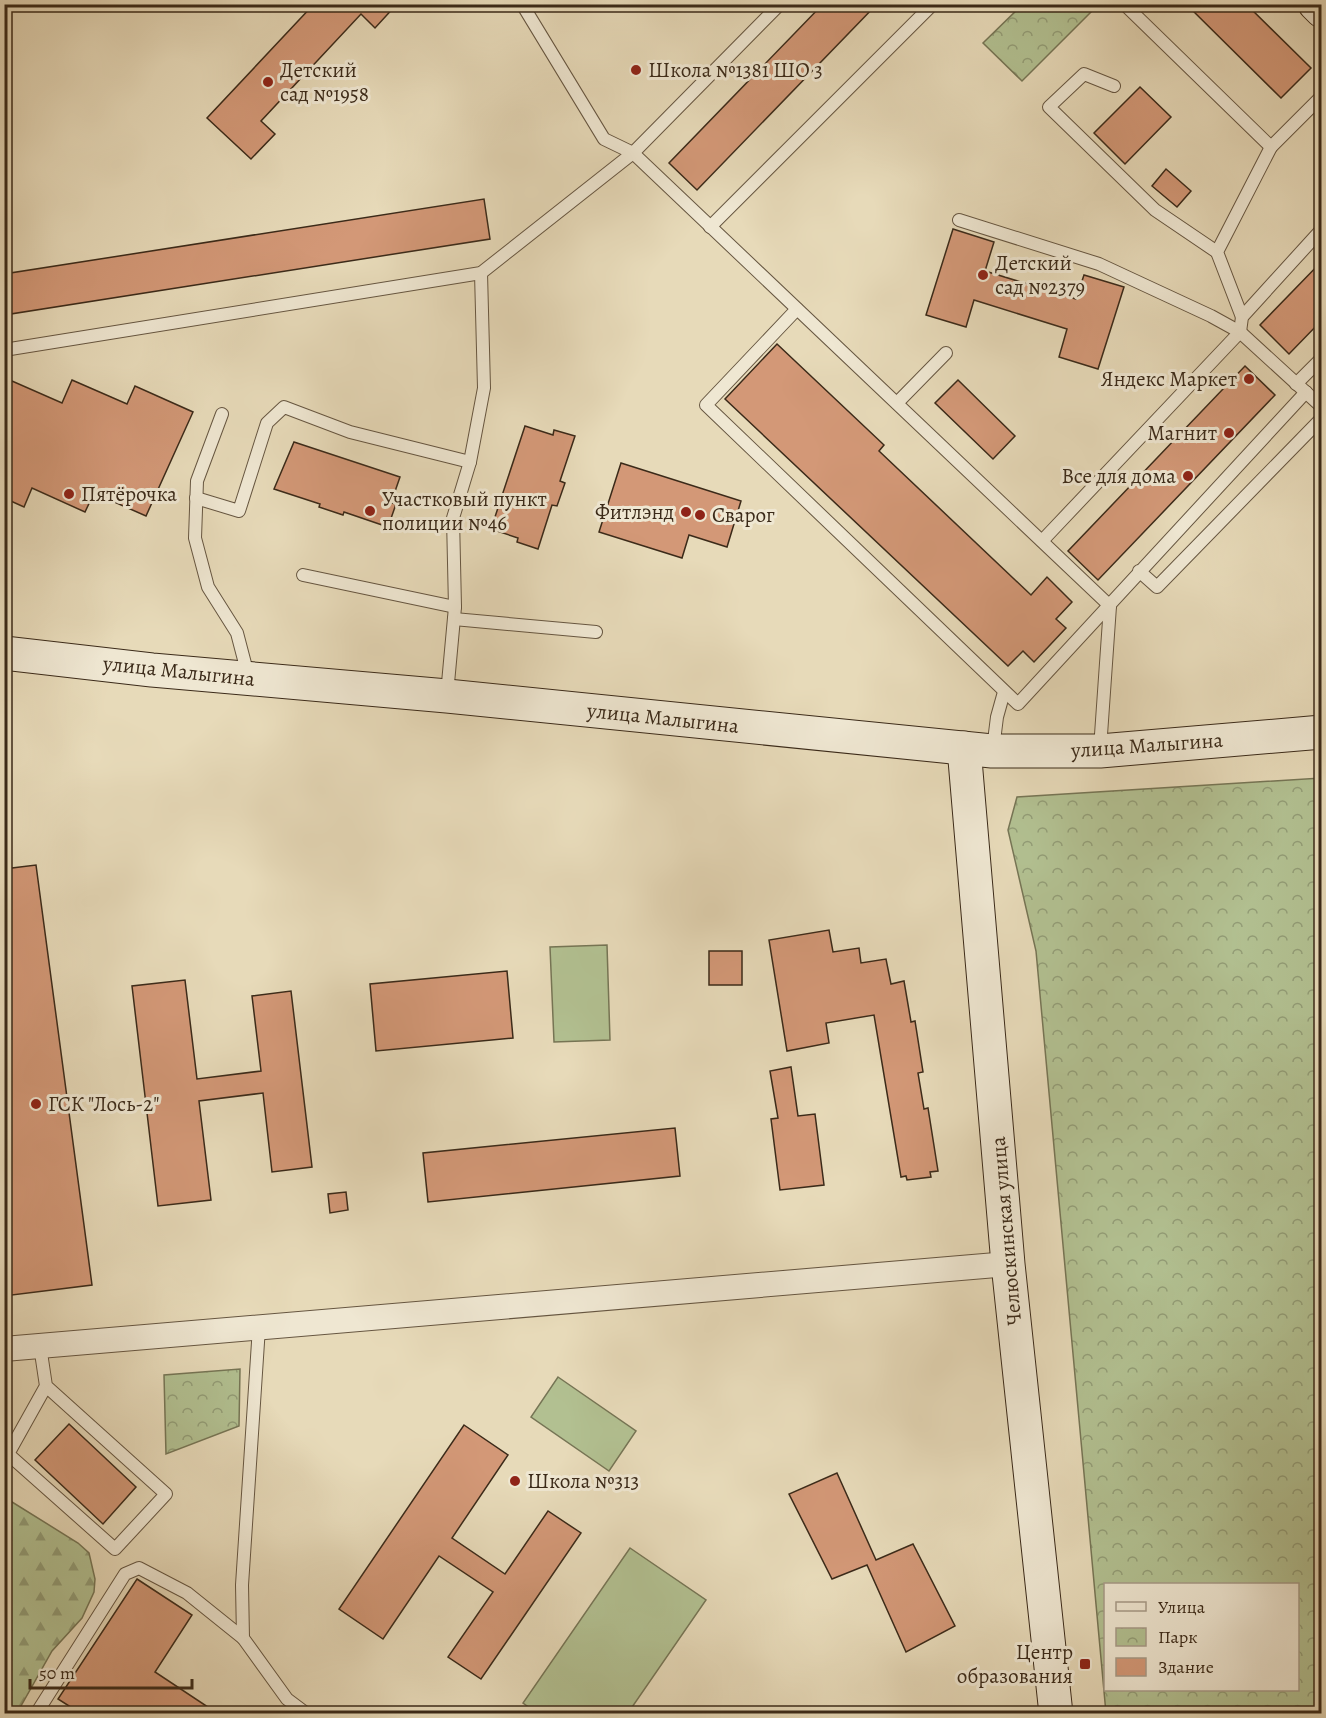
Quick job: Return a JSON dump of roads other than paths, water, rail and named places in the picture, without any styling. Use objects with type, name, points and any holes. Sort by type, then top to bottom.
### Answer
[{"type":"street","points":[[1315,4],[1321,10]]},
{"type":"street","name":"улица Малыгина","points":[[4,653],[978,750],[1100,751],[1322,732]]},
{"type":"street","name":"Челюскинская улица","points":[[978,750],[1008,1264],[1056,1713]]},
{"type":"street","points":[[4,1349],[1008,1264]]},
{"type":"lane","points":[[522,4],[604,139],[633,153],[1110,606]]},
{"type":"lane","points":[[4,350],[481,273],[633,153],[780,4]]},
{"type":"lane","points":[[710,227],[933,4]]},
{"type":"lane","points":[[1124,4],[1271,147]]},
{"type":"lane","points":[[1042,541],[1240,332],[1242,317],[1217,252],[1155,210],[1049,107],[1084,74],[1114,86]]},
{"type":"lane","points":[[1217,252],[1271,147],[1322,96]]},
{"type":"lane","points":[[959,220],[1099,264],[1240,332],[1322,407]]},
{"type":"lane","points":[[1242,317],[1322,229]]},
{"type":"lane","points":[[447,696],[455,613],[453,518],[470,462],[484,388],[481,273]]},
{"type":"lane","points":[[797,309],[706,405],[1018,704],[1110,606],[1301,388],[1322,358]]},
{"type":"lane","points":[[897,403],[946,353]]},
{"type":"lane","points":[[196,498],[239,511],[267,423],[285,406],[350,432],[470,462]]},
{"type":"lane","points":[[222,414],[197,481],[195,538],[208,587],[237,633],[249,679]]},
{"type":"lane","points":[[1139,571],[1157,587],[1322,418]]},
{"type":"lane","points":[[303,574],[455,613],[597,632]]},
{"type":"lane","points":[[1100,751],[1110,606]]},
{"type":"lane","points":[[978,750],[997,717],[1004,692]]},
{"type":"lane","points":[[243,1638],[242,1585],[259,1327]]},
{"type":"lane","points":[[40,1346],[46,1386],[8,1454],[115,1549],[166,1494],[46,1386]]},
{"type":"lane","points":[[36,1713],[125,1574],[139,1568],[188,1593],[243,1638],[287,1699],[307,1713]]},
{"type":"place","name":"Школа №1381 ШО 3","points":[[636,70]]},
{"type":"place","name":"Детский сад №1958","points":[[268,82]]},
{"type":"place","name":"Детский сад №2379","points":[[983,275]]},
{"type":"place","name":"Яндекс Маркет","points":[[1249,379]]},
{"type":"place","name":"Магнит","points":[[1229,433]]},
{"type":"place","name":"Все для дома","points":[[1188,476]]},
{"type":"place","name":"Пятёрочка","points":[[69,494]]},
{"type":"place","name":"Участковый пункт полиции №46","points":[[370,511]]},
{"type":"place","name":"Фитлэнд","points":[[686,512]]},
{"type":"place","name":"Сварог","points":[[700,515]]},
{"type":"place","name":"ГСК \"Лось-2\"","points":[[36,1104]]},
{"type":"place","name":"Школа №313","points":[[515,1481]]},
{"type":"place","name":"Центр образования","points":[[1085,1664]]}]
